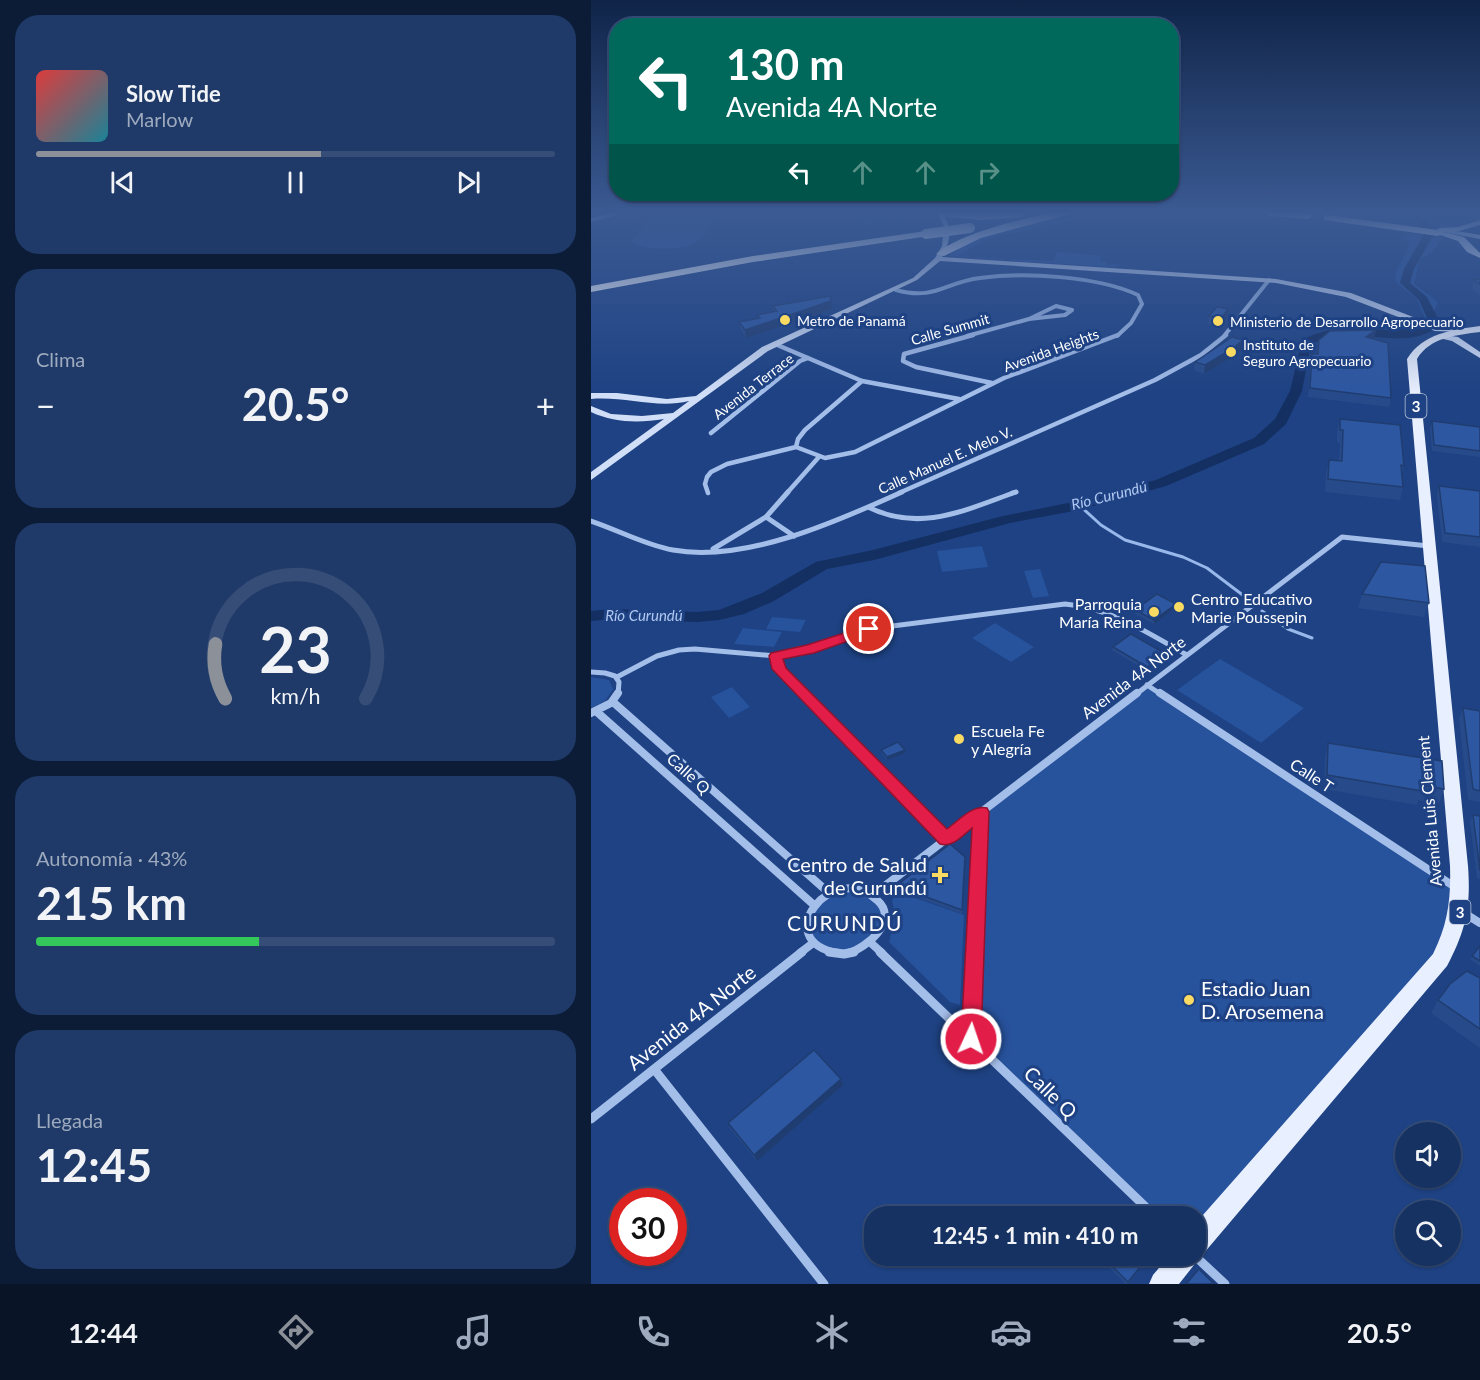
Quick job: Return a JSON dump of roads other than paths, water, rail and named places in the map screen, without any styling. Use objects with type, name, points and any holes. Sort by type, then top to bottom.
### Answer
[{"type":"highway","points":[[591,285],[659,273]]},
{"type":"highway","points":[[591,289],[681,273]]},
{"type":"main road","points":[[591,477],[702,393],[775,344],[896,290],[922,273]]},
{"type":"main road","points":[[1168,273],[1269,280],[1348,295],[1456,338],[1479,352]]},
{"type":"main road","points":[[1439,331],[1476,329]]},
{"type":"main road","name":"Avenida Luis Clement","points":[[1206,1231],[1440,960],[1455,932],[1461,911],[1461,891],[1412,359],[1416,349],[1439,331],[1476,329]]},
{"type":"main road","points":[[1439,331],[1479,352]]},
{"type":"main road","points":[[591,396],[622,397],[667,403],[685,400],[702,393]]},
{"type":"main road","points":[[591,404],[601,399],[622,397]]},
{"type":"main road","points":[[591,412],[633,418],[658,418],[676,414]]},
{"type":"main road","points":[[591,412],[647,424],[649,427],[647,436]]},
{"type":"main road","points":[[1163,1284],[1177,1266]]},
{"type":"street","name":"Avenida Heights","points":[[818,458],[829,459],[855,452],[993,383],[1035,365],[1116,337],[1131,324],[1142,304],[1141,299],[1132,291],[1115,285],[1003,276],[977,278],[929,295],[912,296],[896,290]]},
{"type":"street","name":"Calle Manuel E. Melo V.","points":[[591,521],[665,549],[686,552],[773,542],[794,536],[868,507],[1155,380],[1187,363],[1214,346],[1234,327],[1269,280]]},
{"type":"street","points":[[1051,306],[1065,306],[1072,310],[1065,315],[1029,319],[1051,306]]},
{"type":"street","name":"Calle Summit","points":[[993,383],[916,367],[903,361],[904,354],[1029,319]]},
{"type":"street","points":[[775,344],[862,381],[959,400]]},
{"type":"street","name":"Avenida Terrace","points":[[711,433],[800,361],[809,357]]},
{"type":"street","points":[[796,447],[798,439],[805,430],[862,381]]},
{"type":"street","points":[[708,493],[705,486],[706,477],[713,470],[796,447],[818,458],[766,517],[710,550]]},
{"type":"street","points":[[868,507],[878,514],[897,520],[929,520],[1016,492]]},
{"type":"street","points":[[766,517],[794,536]]},
{"type":"street","name":"Avenida 4A Norte","points":[[873,895],[1342,537],[1429,546]]},
{"type":"street","points":[[617,677],[657,656],[679,650],[695,649],[776,656],[809,649],[865,630],[1078,604],[1104,611],[1187,655]]},
{"type":"street","points":[[776,656],[779,669],[946,839]]},
{"type":"street","points":[[591,672],[601,672],[617,677],[621,691],[613,702],[594,712]]},
{"type":"street","name":"Calle T","points":[[1147,685],[1461,891]]},
{"type":"street","name":"Calle Q","points":[[613,702],[829,893]]},
{"type":"street","name":"Calle Q","points":[[594,712],[814,905]]},
{"type":"street","points":[[971,1039],[981,812]]},
{"type":"street","points":[[851,888],[864,890],[873,895],[883,907],[885,920],[880,933],[871,943],[863,949],[840,954],[820,949],[813,944],[806,926],[807,918],[814,905],[829,893],[851,888]]},
{"type":"street","points":[[1461,911],[1480,923]]},
{"type":"street","name":"Calle Q","points":[[871,943],[1145,1206]]},
{"type":"street","name":"Avenida 4A Norte","points":[[591,1119],[813,944]]},
{"type":"street","points":[[654,1069],[824,1284]]},
{"type":"street","points":[[1206,1266],[1225,1284]]},
{"type":"waterway","name":"Río Curundú","points":[[591,616],[612,614],[697,617],[719,615],[738,610],[768,597],[822,565],[874,555],[1008,519],[1079,505],[1161,483],[1259,441],[1281,421],[1296,391],[1306,342],[1322,335],[1339,332],[1407,334],[1422,331],[1435,324],[1423,299],[1405,283],[1407,273]]},
{"type":"waterway","points":[[1079,505],[1101,525],[1125,540],[1183,557],[1207,568],[1244,596]]},
{"type":"waterway","points":[[1262,611],[1288,629],[1312,638]]},
{"type":"place","name":"Metro de Panamá","points":[[785,320]]},
{"type":"place","name":"Ministerio de Desarrollo Agropecuario","points":[[1218,321]]},
{"type":"place","name":"Instituto de Seguro Agropecuario","points":[[1231,352]]},
{"type":"place","name":"Centro Educativo Marie Poussepin","points":[[1179,607]]},
{"type":"place","name":"Parroquia María Reina","points":[[1154,612]]},
{"type":"place","name":"Escuela Fe y Alegría","points":[[959,739]]},
{"type":"place","name":"Centro de Salud de Curundú","points":[[940,875]]},
{"type":"place","name":"Estadio Juan D. Arosemena","points":[[1189,1000]]},
{"type":"district","name":"CURUNDÚ","points":[[845,922]]}]
